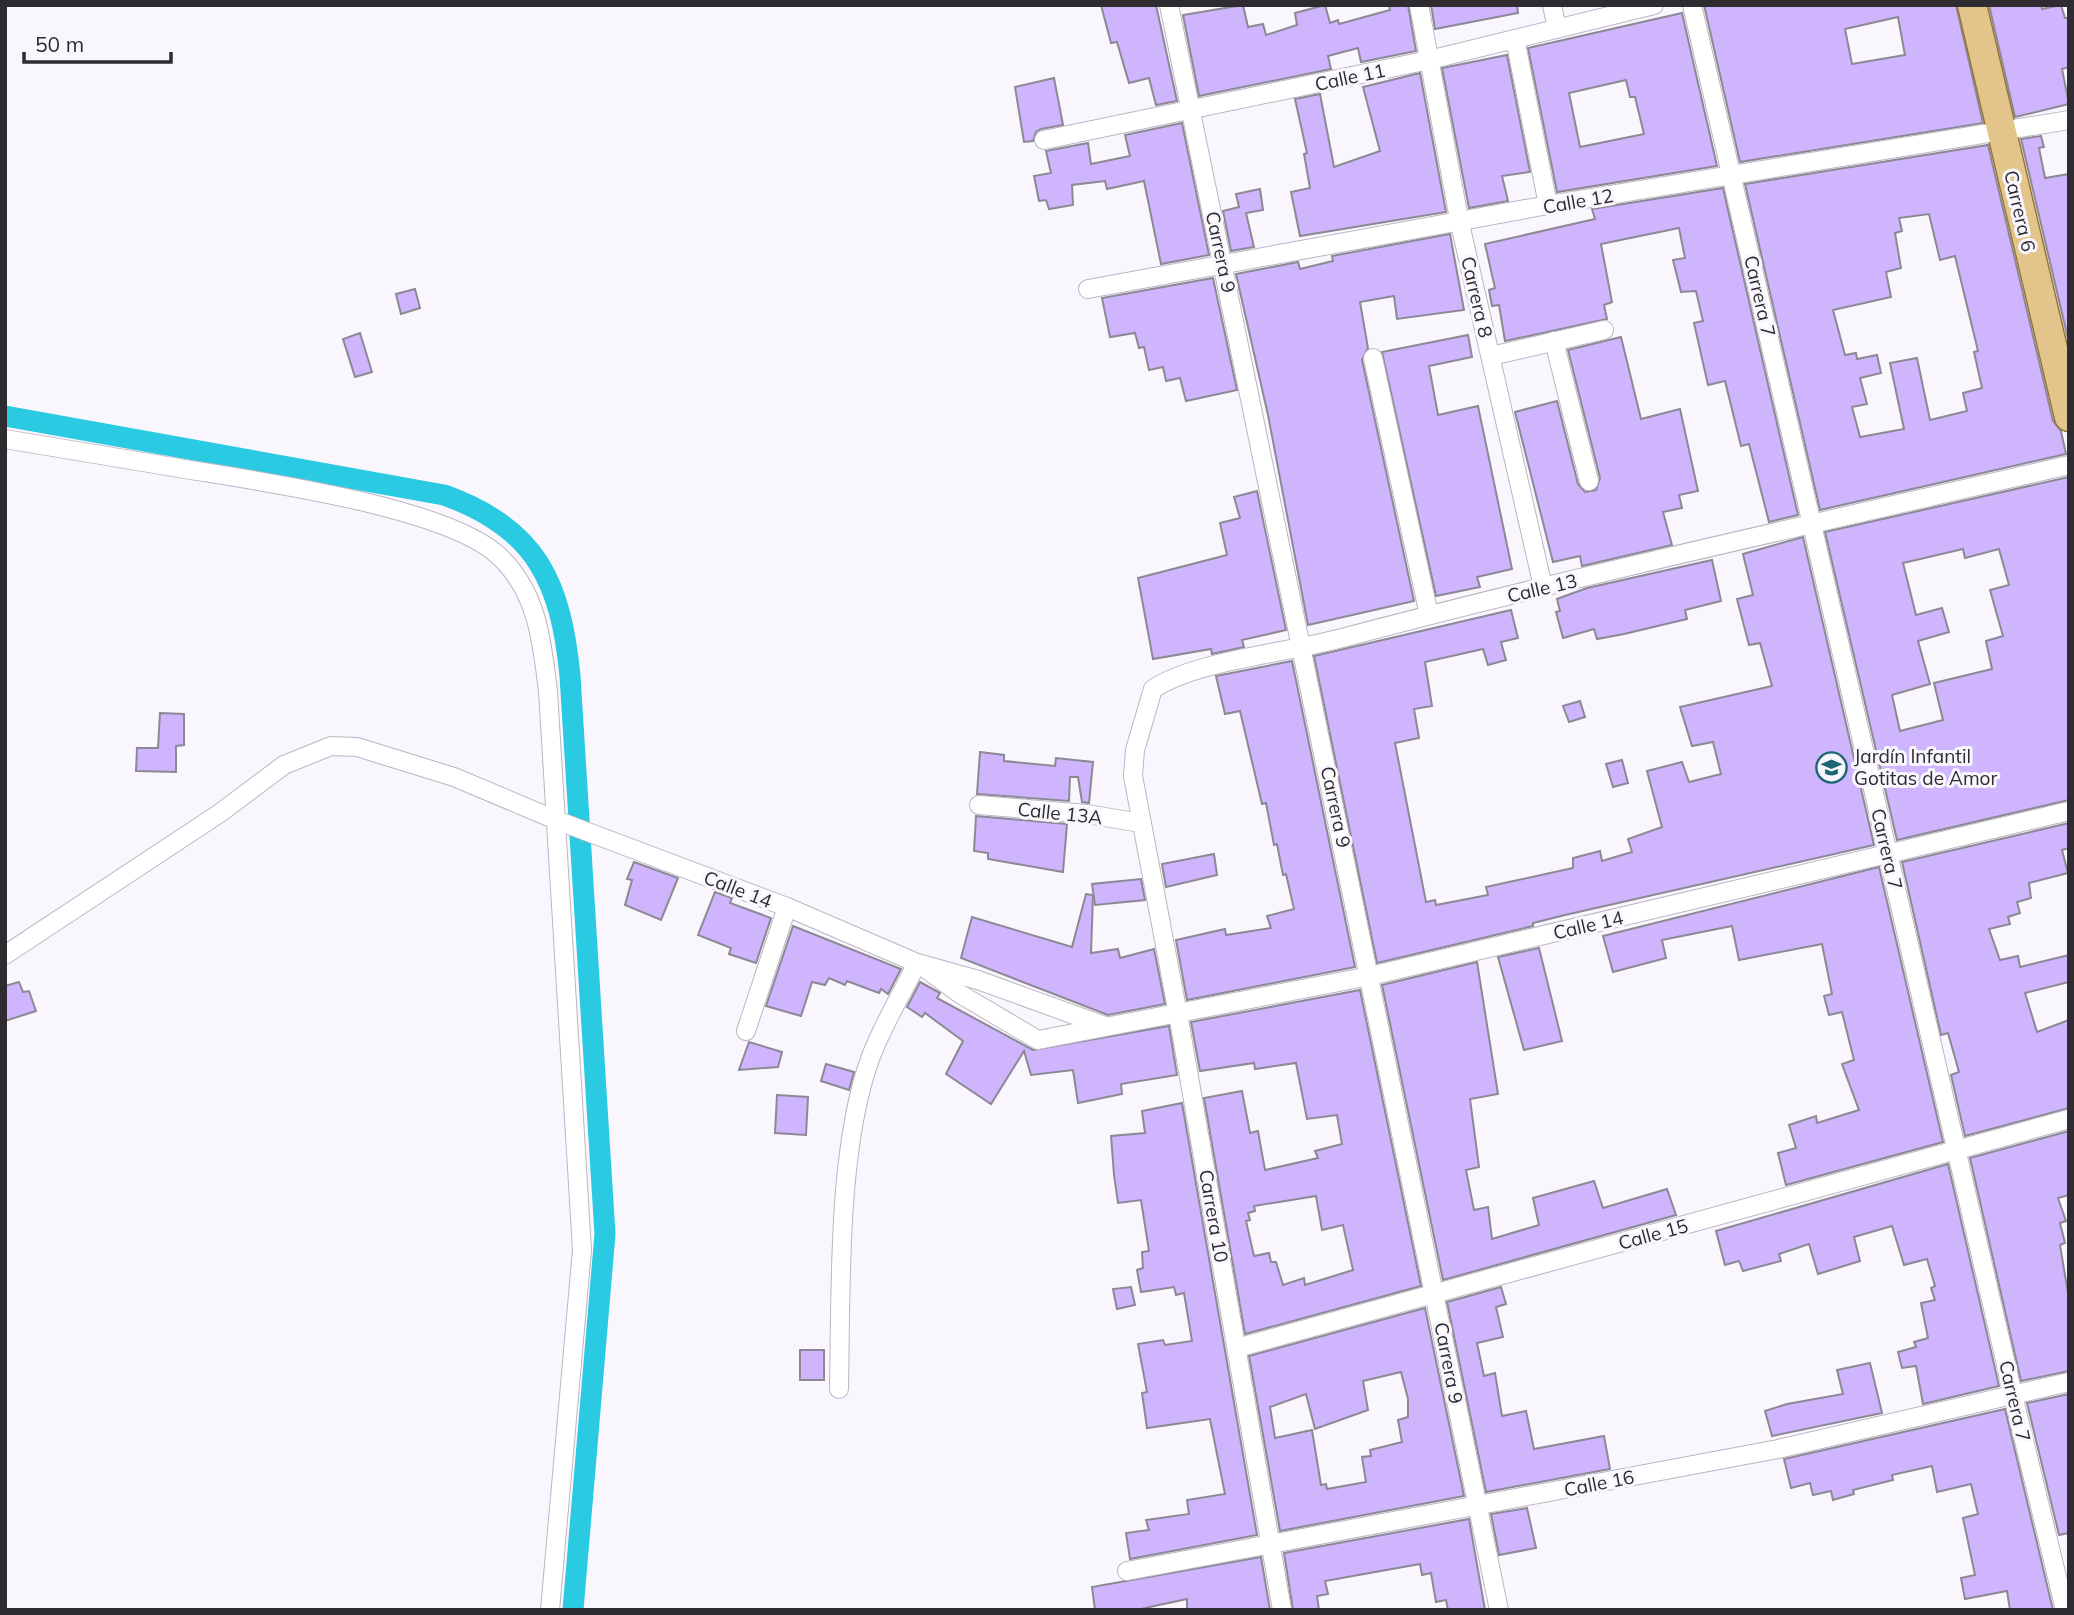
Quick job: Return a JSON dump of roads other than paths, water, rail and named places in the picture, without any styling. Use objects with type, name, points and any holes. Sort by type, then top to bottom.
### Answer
[{"type":"main road","name":"Carrera 6","points":[[1972,5],[2069,417]]},
{"type":"street","name":"Carrera 9","points":[[1169,5],[1499,1610]]},
{"type":"street","name":"Carrera 8","points":[[1419,5],[1460,224],[1543,587]]},
{"type":"street","points":[[1552,5],[1557,29]]},
{"type":"street","name":"Calle 11","points":[[1044,140],[1429,60],[1654,5]]},
{"type":"street","name":"Carrera 7","points":[[1692,5],[1958,1150],[2012,1395],[2065,1610]]},
{"type":"street","points":[[1515,39],[1548,205]]},
{"type":"street","name":"Calle 12","points":[[1088,289],[1223,262],[1460,224],[1548,205],[2069,120]]},
{"type":"street","points":[[1491,356],[1604,330]]},
{"type":"street","points":[[1554,341],[1589,481]]},
{"type":"street","points":[[1373,358],[1429,615]]},
{"type":"street","points":[[5,439],[260,480],[376,506],[477,538],[502,558],[524,587],[534,609],[542,640],[548,691],[582,1250],[550,1610]]},
{"type":"street","name":"Calle 13","points":[[1141,823],[1133,776],[1134,763],[1153,689],[1167,680],[1197,670],[1303,648],[1543,587],[2069,464]]},
{"type":"street","name":"Calle 14","points":[[5,955],[220,813],[284,765],[331,746],[357,747],[397,757],[454,777],[556,820],[787,907],[917,962],[978,980],[1105,1026]]},
{"type":"street","name":"Calle 13A","points":[[979,805],[1087,814],[1141,823]]},
{"type":"street","name":"Calle 14","points":[[917,962],[960,994],[1038,1040],[1370,976],[2069,811]]},
{"type":"street","name":"Carrera 10","points":[[1141,823],[1178,1014],[1282,1610]]},
{"type":"street","points":[[746,1031],[787,907]]},
{"type":"street","points":[[839,1389],[846,1197],[852,1134],[870,1059],[917,962]]},
{"type":"street","name":"Calle 15","points":[[1237,1348],[2069,1119]]},
{"type":"street","name":"Calle 16","points":[[1127,1571],[1778,1449],[2069,1382]]},
{"type":"waterway","points":[[5,416],[444,495],[476,508],[502,524],[522,542],[551,587],[560,613],[570,676],[605,1234],[573,1610]]},
{"type":"place","name":"Jardín Infantil Gotitas de Amor","points":[[1831,767]]}]
